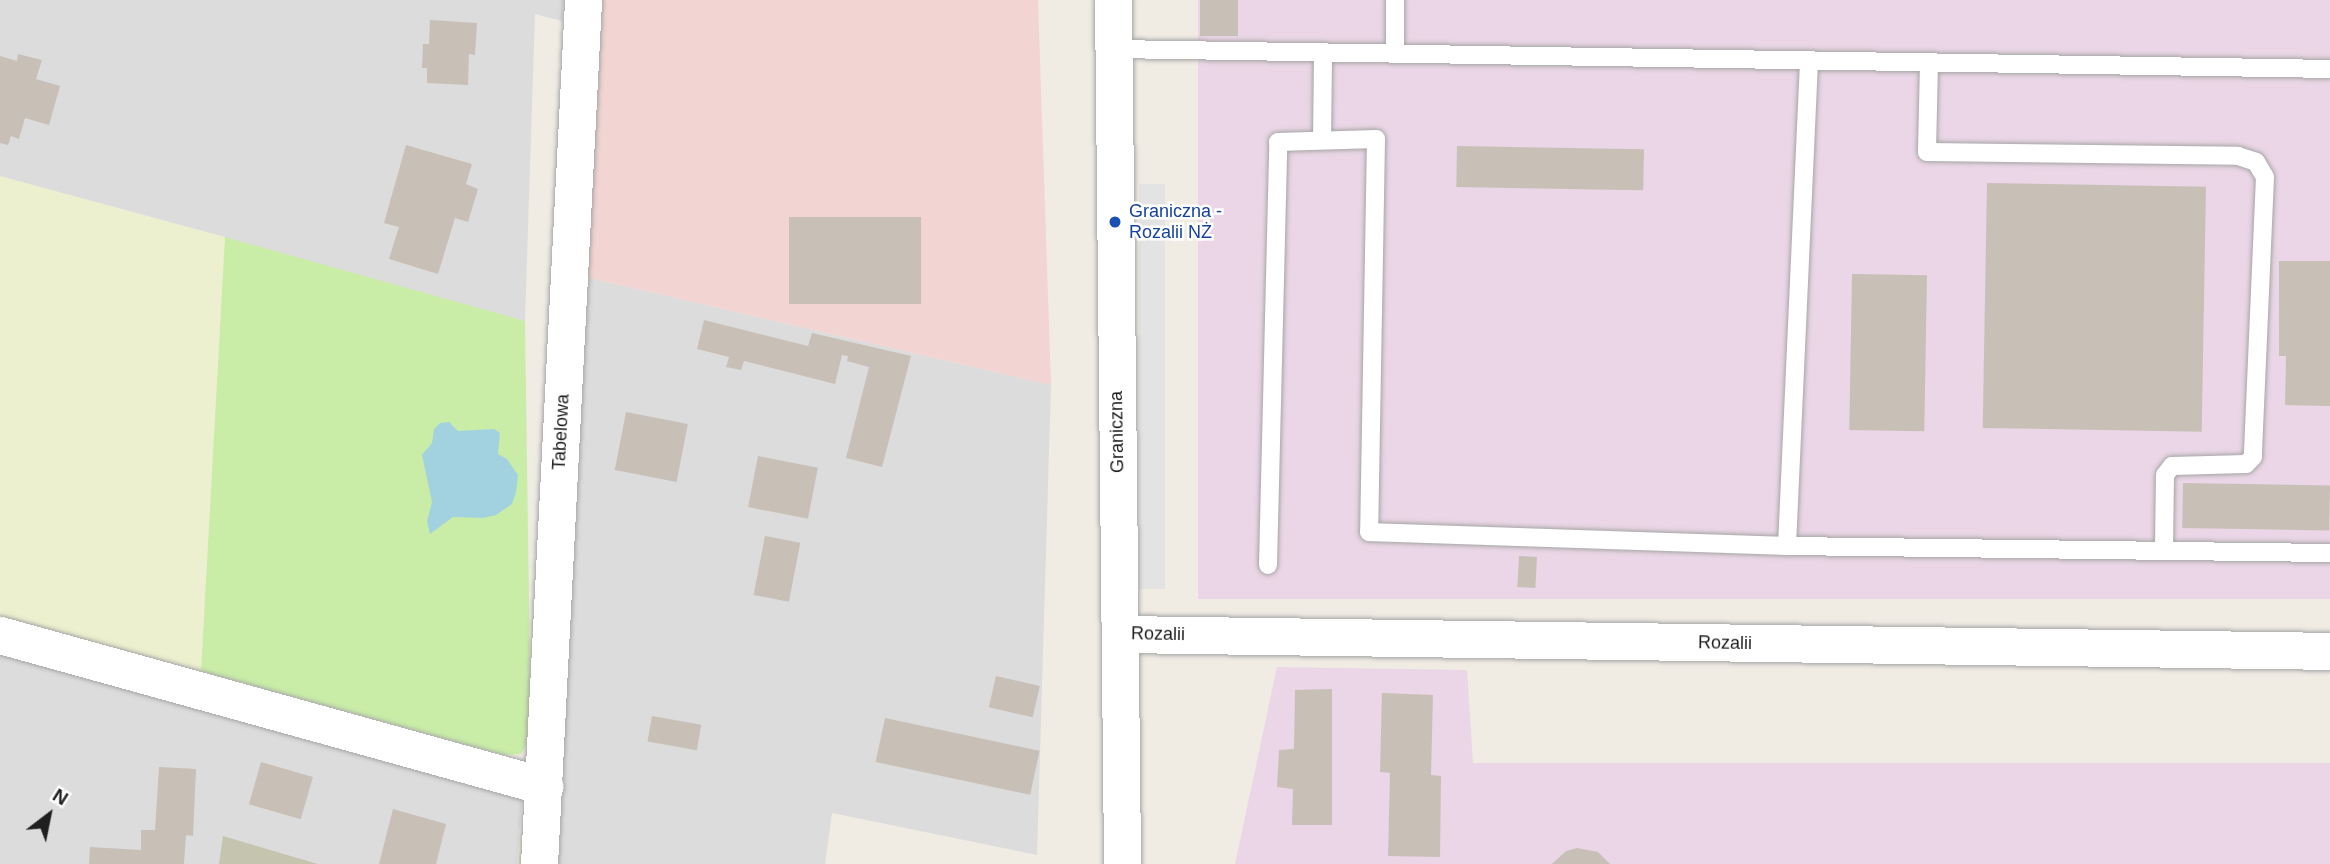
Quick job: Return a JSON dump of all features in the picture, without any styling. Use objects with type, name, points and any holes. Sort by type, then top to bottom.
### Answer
[{"type":"street","name":"Tabelowa","points":[[539,864],[583,0]]},
{"type":"street","name":"Graniczna","points":[[1113,0],[1122,864]]},
{"type":"street","name":"Rozalii","points":[[1120,634],[2330,651]]},
{"type":"street","points":[[0,635],[544,786]]},
{"type":"lane","points":[[1395,0],[1395,54]]},
{"type":"lane","points":[[1114,49],[2330,69]]},
{"type":"lane","points":[[1322,140],[1323,52]]},
{"type":"lane","points":[[1787,547],[1809,61]]},
{"type":"lane","points":[[1929,62],[1927,152],[2238,156],[2256,162],[2265,177],[2253,457],[2246,464],[2172,466],[2165,475],[2164,551]]},
{"type":"lane","points":[[1268,565],[1278,142],[1376,139],[1370,532],[1787,547],[2330,553]]},
{"type":"shaded area","points":[[0,0],[563,0],[562,21],[535,14],[525,321],[0,178]]},
{"type":"shaded area","points":[[596,0],[1038,0],[1051,385],[586,277]]},
{"type":"shaded area","points":[[1198,0],[2330,0],[2330,599],[1198,599]]},
{"type":"shaded area","points":[[0,176],[225,237],[201,671],[0,617]]},
{"type":"shaded area","points":[[1139,184],[1165,184],[1165,589],[1139,589]]},
{"type":"shaded area","points":[[586,277],[1051,385],[1037,855],[832,813],[825,864],[554,864]]},
{"type":"shaded area","points":[[0,654],[522,797],[517,864],[0,864]]},
{"type":"shaded area","points":[[1277,667],[1467,670],[1473,763],[2330,763],[2330,864],[1235,864]]},
{"type":"shaded area","points":[[223,836],[318,864],[219,864]]},
{"type":"green space","points":[[225,237],[525,321],[531,737],[521,754],[504,755],[201,671]]},
{"type":"water","points":[[449,422],[458,431],[494,429],[500,433],[498,454],[507,459],[518,475],[516,492],[512,504],[496,515],[483,518],[453,517],[430,534],[427,521],[432,502],[422,455],[432,443],[434,429],[440,423]]},
{"type":"building","points":[[1200,0],[1238,0],[1238,36],[1200,36]]},
{"type":"building","points":[[430,20],[477,23],[475,55],[469,54],[468,85],[427,83],[427,68],[422,68],[423,44],[429,44]]},
{"type":"building","points":[[18,54],[42,60],[36,79],[60,86],[49,125],[25,118],[19,139],[11,136],[8,145],[0,143],[0,56],[17,61]]},
{"type":"building","points":[[406,145],[472,164],[466,184],[478,189],[468,222],[455,218],[438,274],[389,259],[399,227],[384,223]]},
{"type":"building","points":[[1457,146],[1644,149],[1643,190],[1456,187]]},
{"type":"building","points":[[1987,183],[2206,187],[2202,432],[1983,428]]},
{"type":"building","points":[[789,217],[921,217],[921,304],[789,304]]},
{"type":"building","points":[[2279,261],[2330,261],[2330,406],[2285,405],[2286,356],[2279,356]]},
{"type":"building","points":[[1852,274],[1927,275],[1924,431],[1849,430]]},
{"type":"building","points":[[704,320],[808,346],[812,333],[911,356],[882,467],[846,458],[869,367],[847,361],[848,356],[842,355],[835,384],[744,361],[741,370],[726,367],[729,357],[697,349]]},
{"type":"building","points":[[626,412],[688,424],[677,482],[615,470]]},
{"type":"building","points":[[758,456],[818,468],[808,519],[748,507]]},
{"type":"building","points":[[2183,483],[2330,486],[2329,531],[2182,528]]},
{"type":"building","points":[[765,536],[800,543],[789,602],[754,595]]},
{"type":"building","points":[[1519,556],[1537,557],[1535,588],[1517,587]]},
{"type":"building","points":[[996,676],[1040,686],[1033,717],[989,707]]},
{"type":"building","points":[[1332,689],[1332,825],[1292,825],[1293,789],[1277,787],[1279,750],[1294,749],[1295,690]]},
{"type":"building","points":[[1382,693],[1433,695],[1431,775],[1441,776],[1440,857],[1388,856],[1390,773],[1380,772]]},
{"type":"building","points":[[652,716],[701,725],[697,750],[647,742]]},
{"type":"building","points":[[885,718],[1040,751],[1030,795],[876,762]]},
{"type":"building","points":[[261,762],[313,777],[301,819],[249,804]]},
{"type":"building","points":[[159,767],[196,769],[193,836],[186,835],[184,864],[89,864],[90,847],[141,850],[141,830],[155,830]]},
{"type":"building","points":[[393,809],[446,824],[436,864],[379,864]]},
{"type":"building","points":[[1577,848],[1598,852],[1610,864],[1552,864],[1566,851]]},
{"type":"place","name":"Graniczna - Rozalii NŻ","points":[[1115,222]]}]
